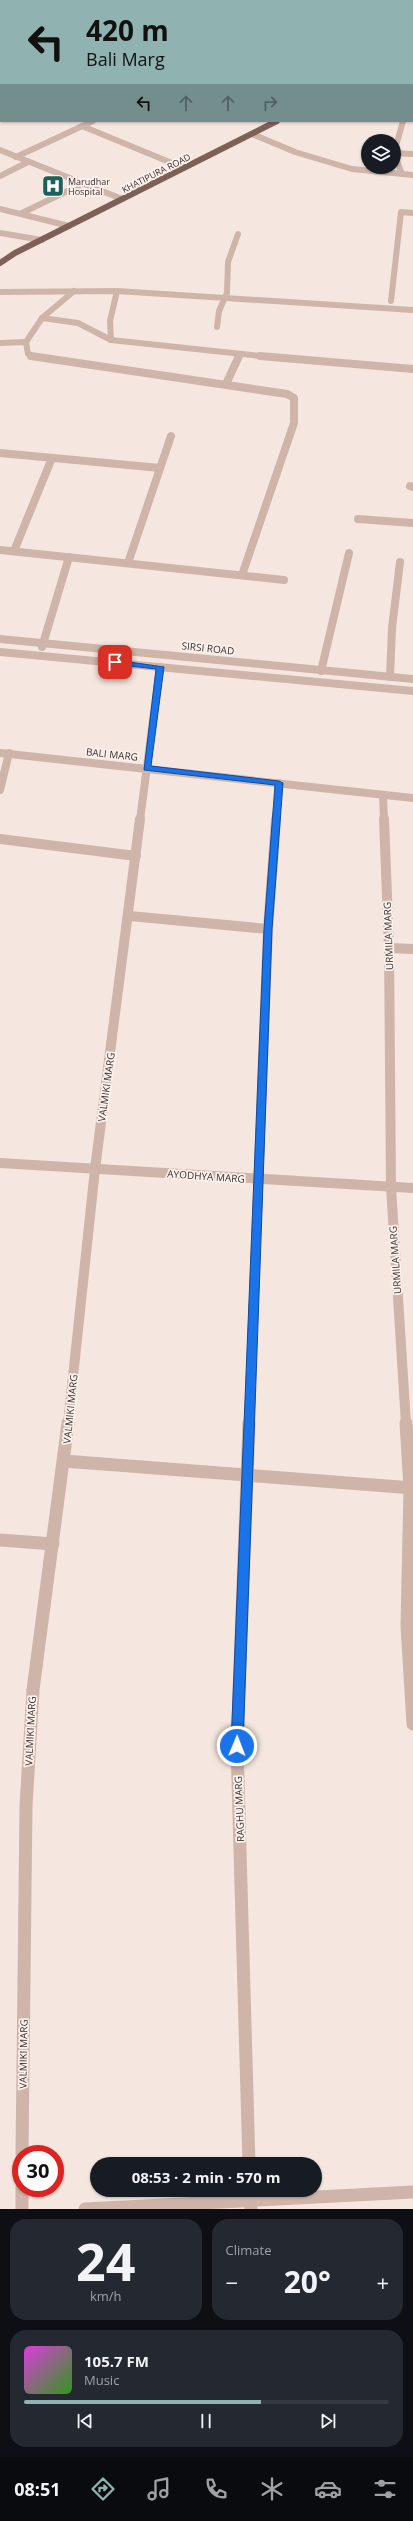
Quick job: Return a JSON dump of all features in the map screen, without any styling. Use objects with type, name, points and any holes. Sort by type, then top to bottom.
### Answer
[{"type":"main road","name":"KHATIPURA ROAD","points":[[0,263],[69,226],[275,122]]},
{"type":"street","points":[[370,0],[375,0]]},
{"type":"street","points":[[16,157],[91,122]]},
{"type":"street","points":[[399,134],[403,122]]},
{"type":"street","points":[[82,126],[184,168]]},
{"type":"street","points":[[252,134],[295,152],[352,169],[413,175]]},
{"type":"street","points":[[0,150],[122,200]]},
{"type":"street","points":[[402,174],[394,153],[413,154]]},
{"type":"street","points":[[0,176],[28,162]]},
{"type":"street","points":[[22,213],[82,184]]},
{"type":"street","points":[[0,210],[22,213],[69,226]]},
{"type":"street","points":[[391,301],[401,212],[413,213]]},
{"type":"street","points":[[0,233],[42,240]]},
{"type":"street","points":[[217,327],[219,311],[227,293],[228,262],[238,234]]},
{"type":"street","points":[[0,343],[26,342],[35,331],[42,318],[74,291]]},
{"type":"street","points":[[111,340],[110,321],[117,291]]},
{"type":"street","points":[[0,292],[117,291],[413,310]]},
{"type":"street","points":[[42,318],[75,321],[90,325],[111,340],[239,354],[288,357],[359,366],[413,369]]},
{"type":"street","points":[[26,342],[28,354],[35,358],[226,384],[287,394],[294,398],[294,423],[242,575]]},
{"type":"street","points":[[226,384],[239,354]]},
{"type":"street","points":[[128,563],[171,436]]},
{"type":"street","points":[[0,453],[160,468]]},
{"type":"street","points":[[14,551],[52,458]]},
{"type":"street","points":[[358,519],[413,524]]},
{"type":"street","points":[[0,550],[284,580]]},
{"type":"street","points":[[321,671],[349,553]]},
{"type":"street","points":[[40,655],[69,557]]},
{"type":"street","points":[[390,677],[392,628],[400,562]]},
{"type":"street","name":"SIRSI ROAD","points":[[0,639],[44,642],[321,671],[413,679]]},
{"type":"street","points":[[0,652],[413,691]]},
{"type":"street","name":"VALMIKI MARG","points":[[22,2145],[26,1806],[33,1690],[64,1461],[95,1169],[130,916],[136,856],[160,667]]},
{"type":"street","name":"BALI MARG","points":[[0,752],[413,798]]},
{"type":"street","points":[[0,790],[9,753]]},
{"type":"street","name":"RAGHU MARG","points":[[249,2157],[237,1746],[268,929],[279,783]]},
{"type":"street","name":"URMILA MARG","points":[[383,795],[389,948],[391,1187],[411,1488],[407,1626],[413,1724]]},
{"type":"street","points":[[0,839],[136,856]]},
{"type":"street","points":[[130,916],[268,929]]},
{"type":"street","points":[[389,948],[413,949]]},
{"type":"street","name":"AYODHYA MARG","points":[[0,1163],[413,1188]]},
{"type":"street","points":[[64,1461],[248,1474],[411,1488]]},
{"type":"street","points":[[0,1540],[53,1544]]},
{"type":"street","points":[[85,2209],[413,2192]]},
{"type":"street","points":[[22,2197],[22,2209]]},
{"type":"place","name":"Marudhar Hospital","points":[[53,186]]},
{"type":"route","points":[[115,662],[160,667],[147,768],[279,783],[268,929],[237,1746]]}]
